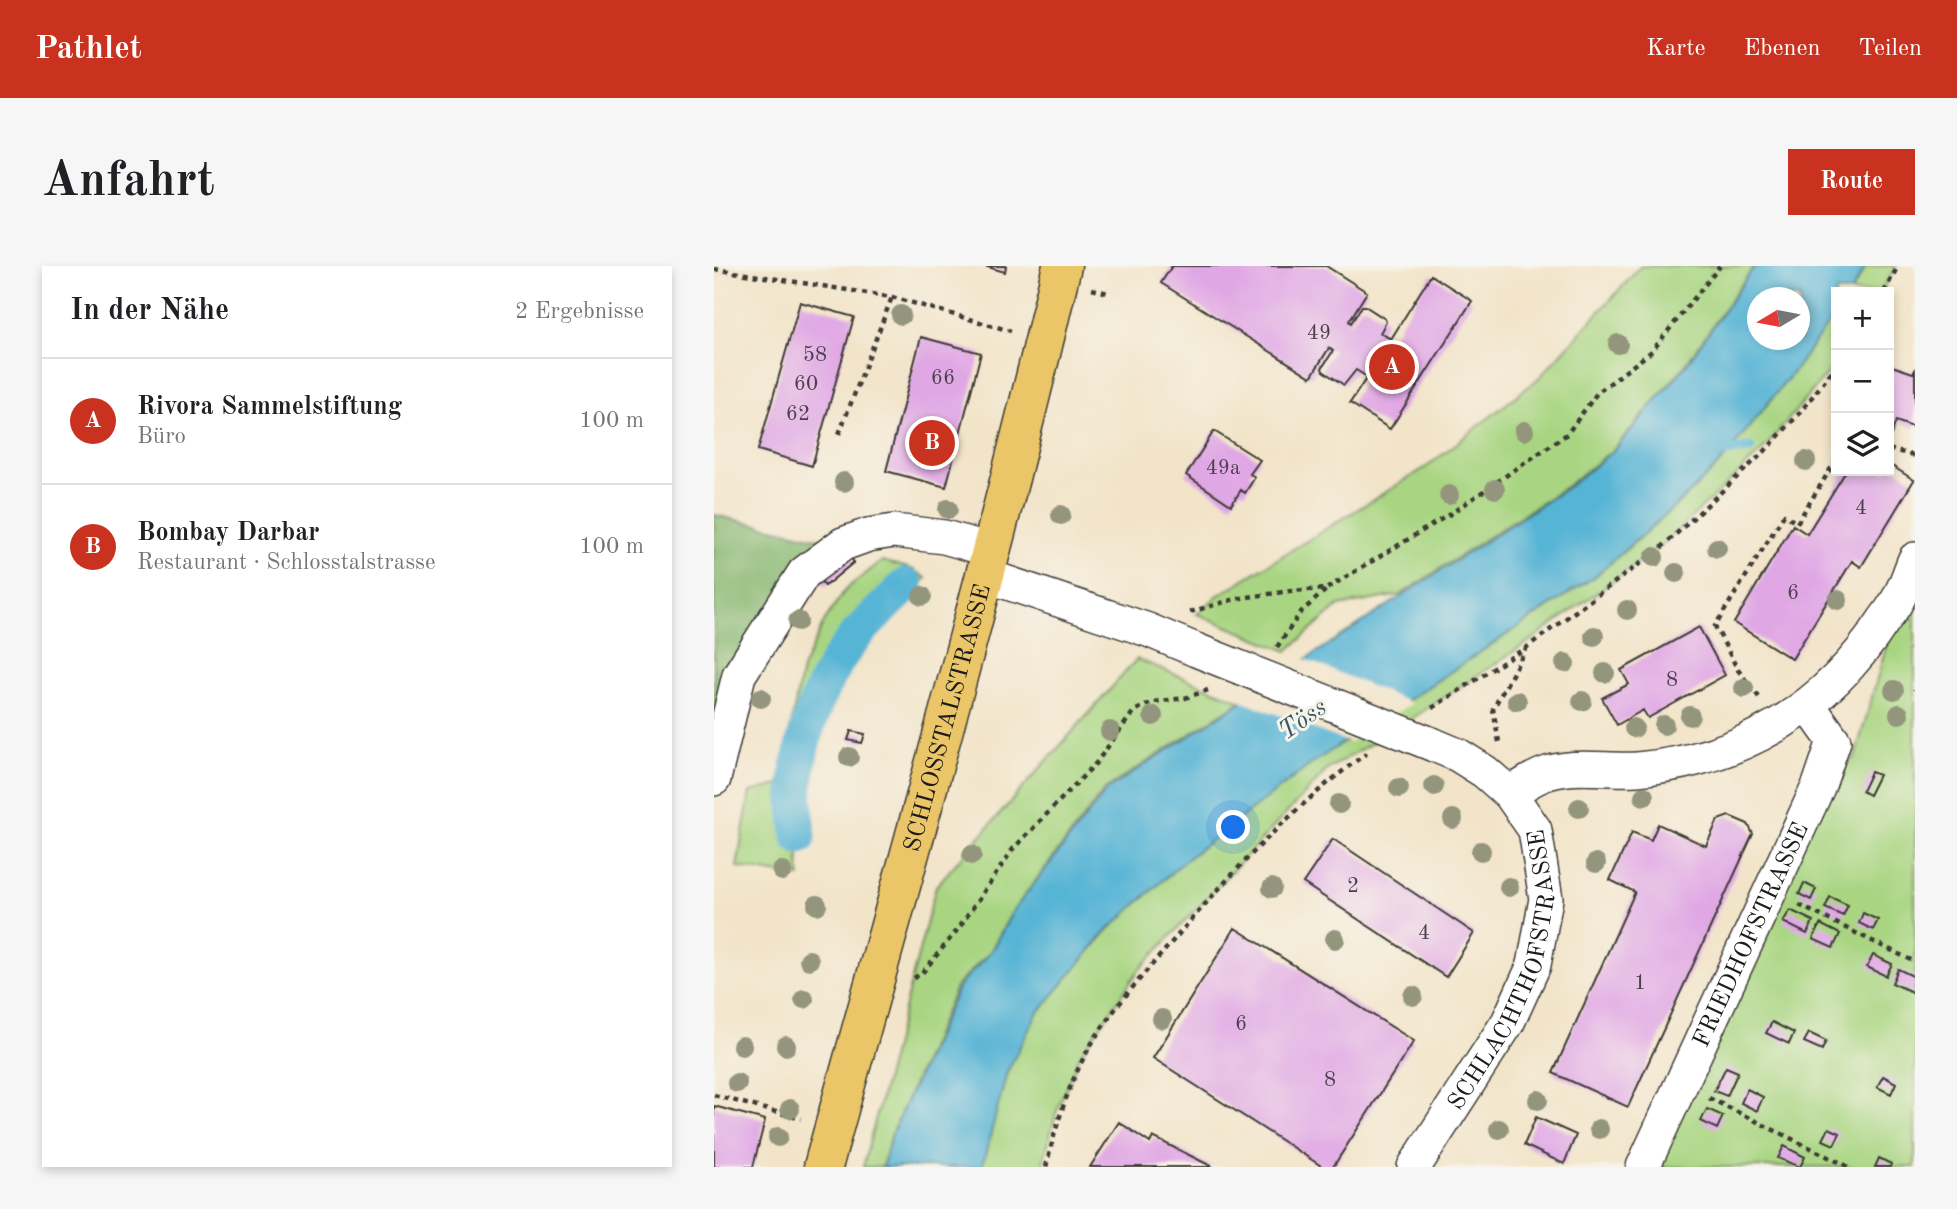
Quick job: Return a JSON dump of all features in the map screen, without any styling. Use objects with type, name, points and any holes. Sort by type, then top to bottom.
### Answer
[{"type":"main road","name":"SCHLOSSTALSTRASSE","points":[[824,1167],[988,563],[1062,266]]},
{"type":"street","name":"SCHLACHTHOFSTRASSE","points":[[714,779],[739,675],[804,573],[843,544],[868,535],[894,531],[944,537],[988,563],[1458,755],[1485,772],[1510,794],[1535,830],[1546,900],[1534,965],[1508,1022],[1414,1167]]},
{"type":"street","points":[[1510,794],[1544,774],[1568,769],[1637,769],[1690,761],[1740,744],[1780,724],[1809,706],[1866,649],[1901,594],[1915,559]]},
{"type":"street","name":"FRIEDHOFSTRASSE","points":[[1643,1167],[1819,785],[1834,741],[1809,706]]},
{"type":"path","points":[[1276,648],[1301,612],[1329,587],[1450,514],[1567,434],[1597,393],[1652,351],[1720,266]]},
{"type":"path","points":[[1887,287],[1898,266]]},
{"type":"path","points":[[714,269],[892,297],[1017,333]]},
{"type":"path","points":[[839,434],[892,297]]},
{"type":"path","points":[[1894,450],[1915,456]]},
{"type":"path","points":[[1780,724],[1738,670],[1715,626],[1784,515],[1797,523],[1831,468]]},
{"type":"path","points":[[1188,612],[1235,599],[1329,587]]},
{"type":"path","points":[[1499,745],[1493,709],[1527,647]]},
{"type":"path","points":[[904,984],[922,973],[959,928],[1013,849],[1096,763],[1134,711],[1153,702],[1185,698],[1210,689]]},
{"type":"path","points":[[1770,891],[1915,962]]},
{"type":"path","points":[[1680,1084],[1849,1167]]},
{"type":"path","points":[[714,1095],[804,1120]]},
{"type":"green space","points":[[1641,266],[1754,266],[1683,368],[1614,449],[1568,485],[1400,595],[1339,606],[1287,651],[1197,614],[1217,596],[1428,466],[1539,378]]},
{"type":"green space","points":[[1866,266],[1896,266],[1884,287],[1854,287]]},
{"type":"green space","points":[[1831,320],[1831,369],[1761,452],[1660,547],[1530,641],[1396,729],[1328,769],[1139,970],[1079,1057],[1056,1113],[1042,1167],[982,1167],[1007,1072],[1036,1015],[1106,932],[1184,861],[1314,762],[1596,576],[1688,495],[1721,462]]},
{"type":"green space","points":[[714,515],[843,544],[739,675],[714,779]]},
{"type":"green space","points":[[1915,559],[1915,1167],[1643,1167],[1819,785],[1855,757],[1901,594]]},
{"type":"green space","points":[[882,561],[912,569],[926,578],[916,591],[905,584],[851,637],[833,665],[802,736],[794,786],[800,877],[737,867],[750,792],[779,785],[802,669],[825,620],[846,589]]},
{"type":"green space","points":[[1137,659],[1241,701],[1105,789],[1012,912],[990,952],[957,985],[892,1133],[882,1167],[863,1167],[936,886]]},
{"type":"water","name":"Töss","points":[[1755,266],[1866,266],[1854,287],[1831,287],[1831,320],[1810,349],[1810,287],[1747,287],[1747,350],[1809,350],[1721,462],[1688,495],[1595,576],[1314,762],[1184,861],[1106,932],[1036,1015],[1007,1072],[982,1167],[882,1167],[893,1131],[959,986],[991,951],[1013,911],[1107,790],[1571,485],[1615,449],[1684,368]]},
{"type":"pier","points":[[1300,657],[1412,703],[1350,743],[1238,699]]},
{"type":"building","points":[[984,266],[1006,266],[1005,272]]},
{"type":"building","points":[[1172,266],[1326,266],[1367,292],[1349,321],[1351,323],[1362,306],[1365,306],[1385,319],[1380,333],[1391,339],[1431,275],[1472,301],[1390,429],[1350,403],[1367,377],[1356,370],[1344,385],[1323,371],[1322,368],[1333,351],[1329,348],[1311,377],[1161,283]]},
{"type":"building","points":[[800,302],[854,317],[812,466],[758,450]]},
{"type":"building","points":[[921,337],[981,353],[946,487],[886,471]]},
{"type":"building","points":[[1894,367],[1913,373],[1915,370],[1915,428],[1896,421],[1894,427]]},
{"type":"building","points":[[1214,431],[1260,460],[1250,474],[1255,477],[1245,493],[1241,490],[1231,505],[1186,475]]},
{"type":"building","points":[[1894,467],[1914,480],[1861,567],[1852,561],[1792,659],[1734,623],[1793,525],[1807,534],[1843,476],[1894,476]]},
{"type":"building","points":[[845,551],[854,562],[825,586],[815,575]]},
{"type":"building","points":[[1699,627],[1725,675],[1648,718],[1643,710],[1617,725],[1602,698],[1629,684],[1621,670]]},
{"type":"building","points":[[851,731],[865,734],[862,743],[848,740]]},
{"type":"building","points":[[1871,772],[1879,775],[1869,795],[1862,791]]},
{"type":"building","points":[[1729,816],[1748,824],[1753,834],[1628,1107],[1553,1073],[1635,892],[1610,880],[1632,832],[1651,840],[1658,824],[1706,846],[1718,820]]},
{"type":"building","points":[[1333,839],[1474,933],[1446,977],[1303,883]]},
{"type":"building","points":[[1804,883],[1816,889],[1811,900],[1799,894]]},
{"type":"building","points":[[1830,897],[1848,905],[1843,916],[1825,908]]},
{"type":"building","points":[[1790,910],[1813,921],[1807,934],[1783,922]]},
{"type":"building","points":[[1863,913],[1878,920],[1873,930],[1859,923]]},
{"type":"building","points":[[1820,924],[1840,934],[1833,948],[1813,939]]},
{"type":"building","points":[[1235,928],[1414,1041],[1333,1167],[1323,1167],[1153,1058]]},
{"type":"building","points":[[1873,955],[1892,964],[1886,976],[1867,967]]},
{"type":"building","points":[[1898,969],[1915,977],[1914,993],[1892,983]]},
{"type":"building","points":[[1772,1022],[1794,1033],[1789,1044],[1766,1033]]},
{"type":"building","points":[[1809,1033],[1826,1041],[1822,1050],[1804,1042]]},
{"type":"building","points":[[1726,1067],[1738,1072],[1727,1096],[1714,1091]]},
{"type":"building","points":[[1883,1076],[1896,1083],[1891,1094],[1877,1087]]},
{"type":"building","points":[[1747,1089],[1763,1097],[1757,1111],[1741,1103]]},
{"type":"building","points":[[714,1106],[765,1120],[753,1167],[714,1167]]},
{"type":"building","points":[[1707,1109],[1723,1116],[1717,1129],[1701,1121]]},
{"type":"building","points":[[1536,1117],[1576,1135],[1564,1164],[1524,1145]]},
{"type":"building","points":[[1119,1122],[1150,1143],[1153,1137],[1213,1167],[1090,1167]]},
{"type":"building","points":[[1829,1128],[1840,1133],[1834,1145],[1823,1140]]},
{"type":"building","points":[[1784,1146],[1805,1157],[1800,1167],[1778,1158]]},
{"type":"building","points":[[1879,1158],[1891,1164],[1890,1167],[1875,1167]]},
{"type":"waterway","points":[[1721,452],[1751,448]]},
{"type":"waterway","points":[[799,837],[796,783],[814,707],[831,671],[853,639],[906,585]]},
{"type":"place","name":"Rivora Sammelstiftung","points":[[1392,367]]},
{"type":"place","name":"Bombay Darbar","points":[[932,443]]}]
